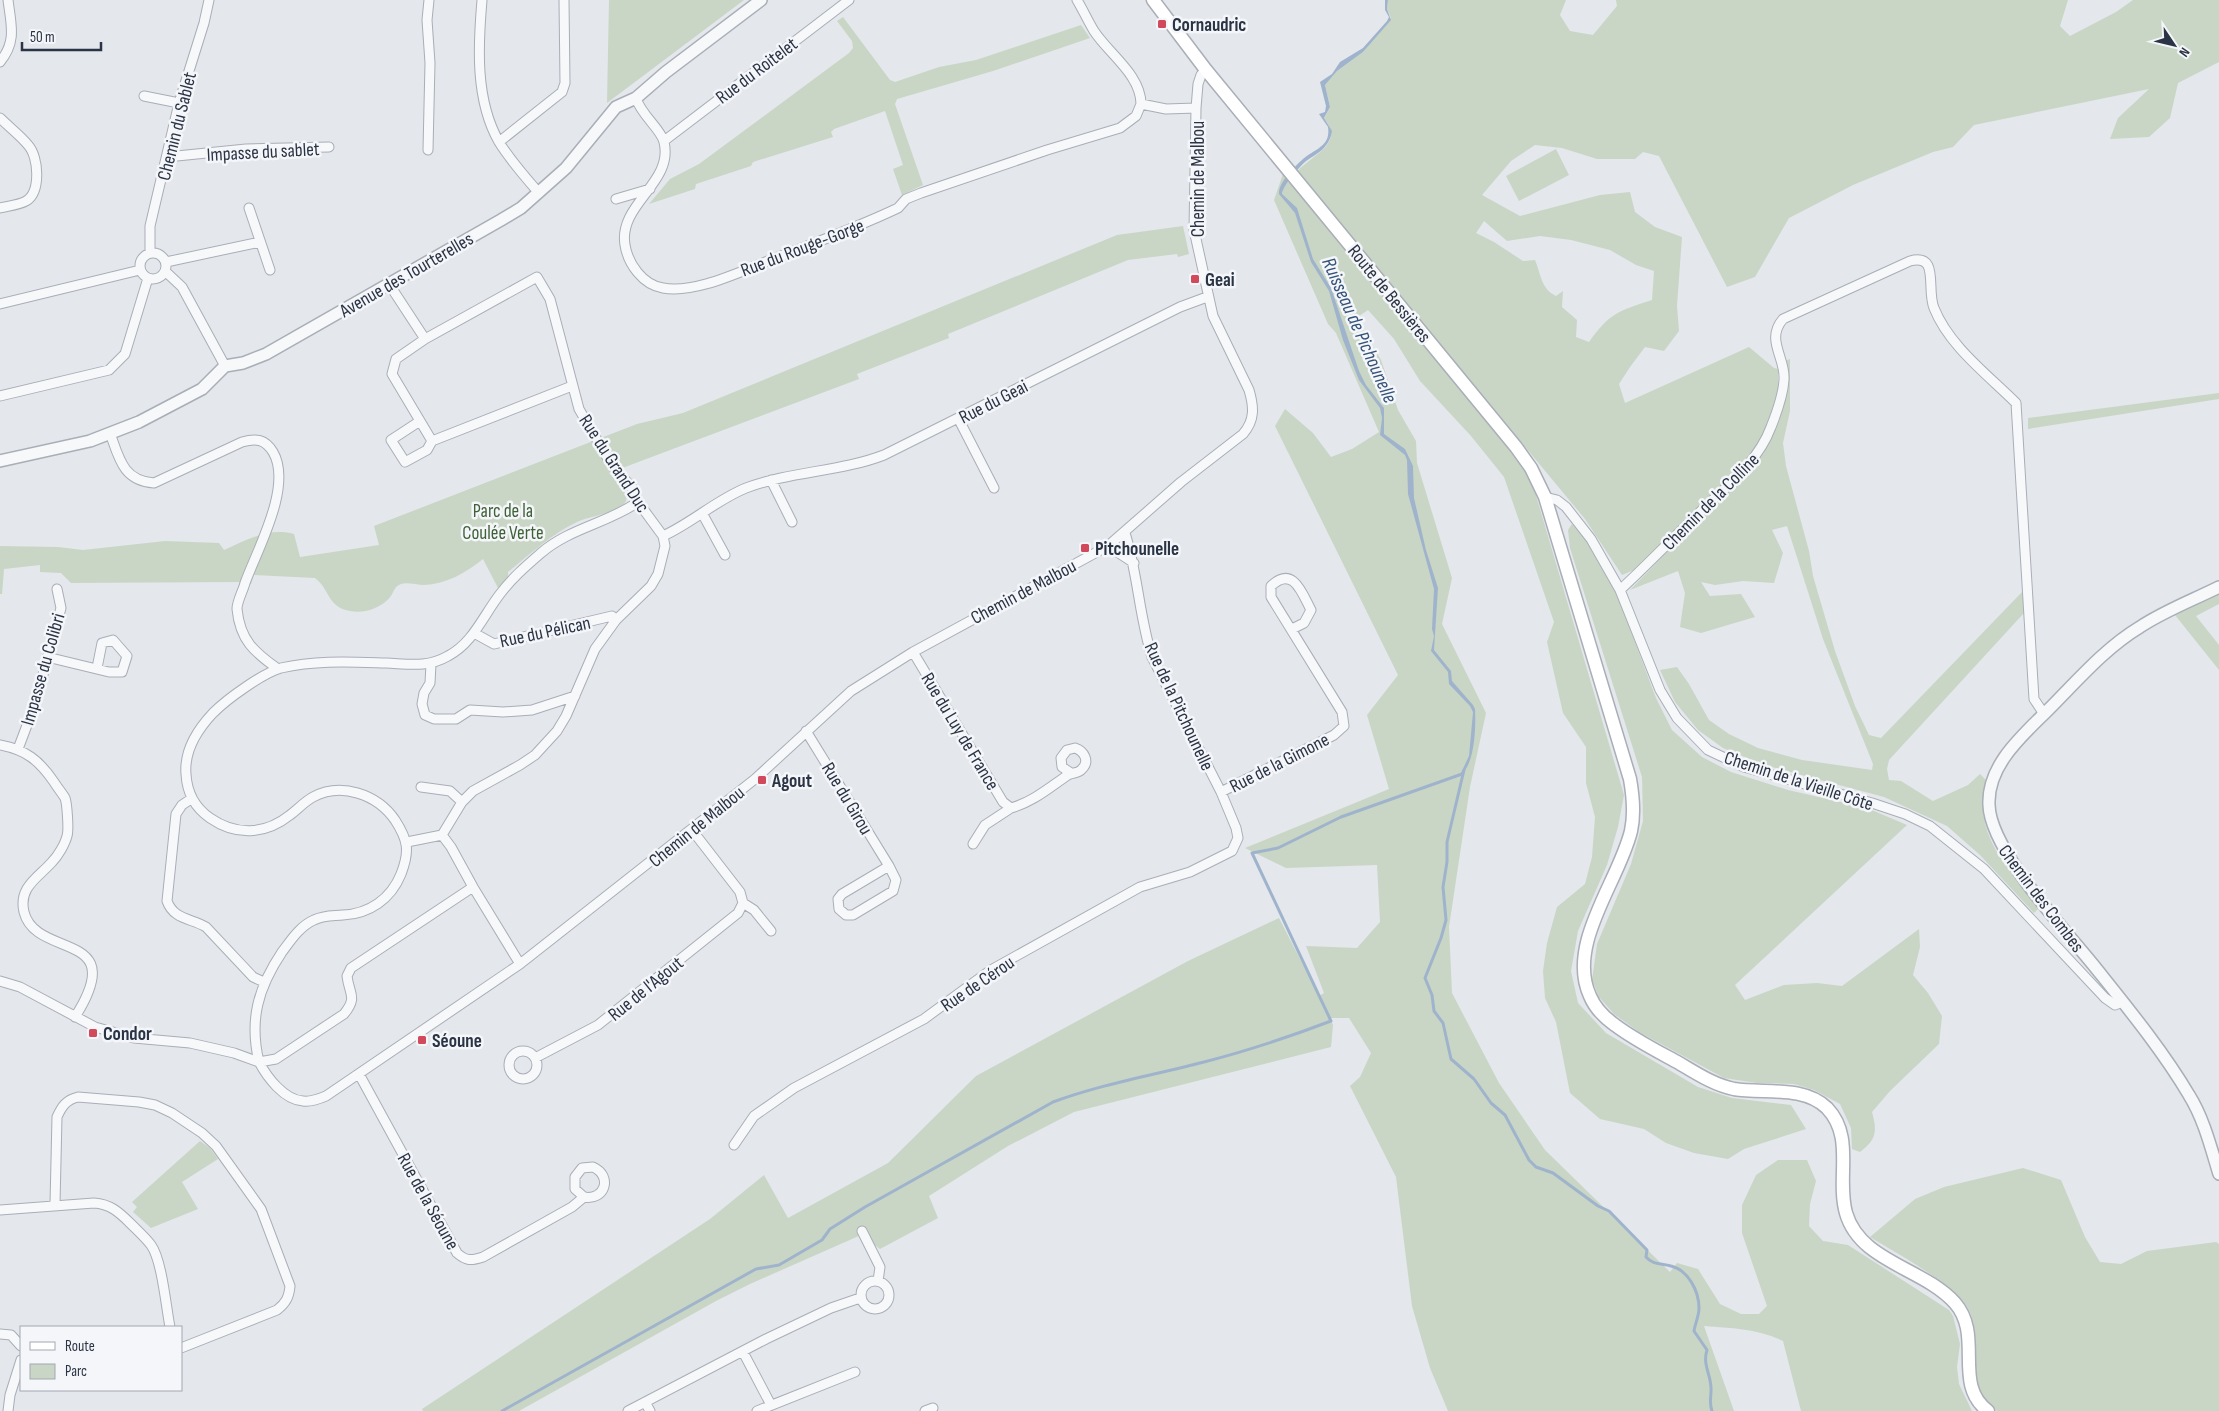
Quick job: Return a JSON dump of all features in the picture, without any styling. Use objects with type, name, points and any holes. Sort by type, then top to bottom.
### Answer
[{"type":"main road","name":"Route de Bessières","points":[[1153,0],[1206,70],[1516,447],[1531,468],[1545,497],[1630,779],[1633,796],[1631,829],[1627,845],[1592,926],[1584,954],[1583,973],[1590,996],[1604,1016],[1614,1025],[1709,1080],[1733,1088],[1803,1095],[1825,1106],[1835,1120],[1842,1136],[1843,1199],[1848,1220],[1859,1237],[1869,1246],[1940,1290],[1961,1311],[1969,1337],[1971,1386],[1977,1401],[1988,1411]]},
{"type":"street","points":[[0,62],[9,49],[12,37],[8,0]]},
{"type":"street","name":"Chemin du Sablet","points":[[150,252],[150,226],[179,103],[204,23],[209,0]]},
{"type":"street","points":[[428,150],[430,63],[427,20],[429,0]]},
{"type":"street","points":[[482,0],[479,53],[483,96],[488,117],[499,142],[539,193]]},
{"type":"street","points":[[499,142],[562,92],[565,82],[564,0]]},
{"type":"street","name":"Avenue des Tourterelles","points":[[225,366],[243,363],[266,354],[501,220],[539,193],[566,168],[608,114],[616,107],[636,98],[666,72],[761,0]]},
{"type":"street","name":"Rue du Roitelet","points":[[664,141],[849,0]]},
{"type":"street","points":[[1077,0],[1094,31],[1133,79],[1141,95],[1141,104],[1166,109],[1196,108]]},
{"type":"street","name":"Chemin de Malbou","points":[[259,1062],[267,1077],[287,1095],[303,1102],[326,1096],[520,964],[770,767],[806,731],[851,691],[914,652],[1108,546],[1181,482],[1250,426],[1253,416],[1253,402],[1213,316],[1207,297],[1194,230],[1196,108],[1198,84],[1201,75],[1206,70]]},
{"type":"street","points":[[144,96],[179,103]]},
{"type":"street","points":[[636,98],[639,108],[664,141]]},
{"type":"street","name":"Rue du Rouge-Gorge","points":[[664,141],[665,154],[663,162],[650,189],[630,214],[624,244],[642,278],[662,288],[682,289],[722,278],[807,247],[898,208],[906,199],[921,193],[1047,150],[1120,128],[1136,116],[1141,104]]},
{"type":"street","points":[[0,118],[30,146],[34,156],[38,185],[33,196],[25,202],[0,208]]},
{"type":"street","name":"Impasse du sablet","points":[[167,157],[246,149],[329,147]]},
{"type":"street","points":[[616,199],[650,189]]},
{"type":"street","points":[[249,208],[270,270]]},
{"type":"street","points":[[140,270],[148,278],[160,278],[166,267],[260,242]]},
{"type":"street","points":[[0,460],[90,441],[138,422],[202,389],[225,366],[182,287],[166,267],[160,254],[150,252],[141,259],[140,270]]},
{"type":"street","name":"Chemin de la Colline","points":[[1620,590],[1762,449],[1780,400],[1784,379],[1776,342],[1776,330],[1783,318],[1919,258],[1928,264],[1930,270],[1930,296],[1934,309],[1944,326],[1961,348],[2016,403],[2034,699],[2044,714]]},
{"type":"street","points":[[0,304],[140,270]]},
{"type":"street","name":"Rue du Grand Duc","points":[[432,441],[392,374],[396,359],[425,339],[537,277],[550,299],[579,409],[611,464],[628,482],[638,502],[663,536]]},
{"type":"street","points":[[0,396],[109,370],[125,354],[148,278]]},
{"type":"street","points":[[389,284],[425,339]]},
{"type":"street","name":"Rue du Geai","points":[[663,536],[682,527],[702,513],[746,488],[771,480],[865,462],[958,418],[1180,307],[1207,297]]},
{"type":"street","points":[[420,421],[391,440],[405,462],[427,450],[432,441],[572,386]]},
{"type":"street","points":[[958,418],[994,488]]},
{"type":"street","points":[[110,433],[122,464],[133,478],[143,482],[154,483],[242,442],[256,438],[268,444],[276,456],[280,477],[277,494],[273,512],[237,607],[244,638],[261,657],[278,669]]},
{"type":"street","points":[[771,480],[792,522]]},
{"type":"street","name":"Chemin de la Vieille Côte","points":[[1545,497],[1557,500],[1566,507],[1591,539],[1620,590],[1660,690],[1677,718],[1691,735],[1708,750],[1744,767],[1872,802],[1930,826],[1984,869],[2105,998],[2115,1005],[2122,1002]]},
{"type":"street","points":[[259,1062],[256,1048],[255,1018],[264,982],[290,941],[302,928],[313,920],[325,916],[356,914],[382,901],[393,889],[400,876],[405,860],[407,842],[392,815],[372,799],[354,792],[331,790],[315,795],[278,824],[265,830],[238,831],[223,826],[198,808],[191,799],[186,782],[185,763],[192,740],[205,721],[228,698],[278,669],[334,661],[431,664],[452,654],[474,633],[514,576],[544,550],[582,527],[628,509],[638,502]]},
{"type":"street","points":[[702,513],[725,555]]},
{"type":"street","name":"Rue de la Pitchounelle","points":[[1125,532],[1134,563],[1147,640],[1152,657],[1221,792],[1236,828],[1236,845]]},
{"type":"street","points":[[407,842],[442,835],[462,802],[473,791],[503,776],[535,755],[557,731],[575,696],[595,649],[616,620],[650,586],[658,574],[665,546],[663,536]]},
{"type":"street","points":[[1108,546],[1134,563]]},
{"type":"street","name":"Rue de la Gimone","points":[[1221,792],[1334,735],[1344,726],[1342,712],[1271,597],[1271,586],[1278,580],[1288,579],[1296,583],[1311,610],[1304,623],[1292,629]]},
{"type":"street","name":"Chemin des Combes","points":[[2219,587],[2140,626],[2114,645],[2013,747],[1996,772],[1989,795],[1990,818],[2000,842],[2011,860],[2122,1002],[2190,1095],[2206,1132],[2219,1174]]},
{"type":"street","name":"Impasse du Colibri","points":[[18,749],[35,704],[61,608],[57,589]]},
{"type":"street","name":"Rue du Pélican","points":[[474,633],[494,644],[612,616],[616,620]]},
{"type":"street","name":"Rue du Luy de France","points":[[914,652],[1003,802],[1011,808]]},
{"type":"street","points":[[47,657],[96,668]]},
{"type":"street","points":[[431,664],[430,682],[424,693],[422,704],[425,716],[434,719],[456,719],[470,710],[503,712],[532,710],[575,696]]},
{"type":"street","name":"Rue du Girou","points":[[806,731],[819,750],[888,866],[896,880],[893,891],[853,915],[846,915],[840,910],[838,899],[842,894],[888,866]]},
{"type":"street","points":[[0,745],[18,749],[44,767],[66,800],[68,835],[54,860],[30,882],[23,901],[24,911],[34,927],[77,951],[87,958],[91,965],[92,984],[75,1017]]},
{"type":"street","name":"Rue du Luy de France","points":[[972,844],[985,825],[1011,808],[1022,805],[1057,784],[1071,773]]},
{"type":"street","points":[[421,787],[450,791],[462,802]]},
{"type":"street","points":[[191,799],[182,805],[176,814],[168,901],[170,909],[177,916],[198,922],[206,927],[253,977],[264,982]]},
{"type":"street","points":[[692,830],[740,892],[744,903],[754,910],[770,931]]},
{"type":"street","points":[[442,835],[520,964]]},
{"type":"street","name":"Rue de Cérou","points":[[734,1145],[754,1116],[794,1088],[924,1019],[991,970],[1140,887],[1190,872],[1223,857],[1232,851],[1236,845]]},
{"type":"street","points":[[0,981],[20,987],[95,1027],[134,1038],[190,1043],[234,1053],[259,1062],[276,1059],[344,1014],[350,1007],[353,999],[347,976],[351,968],[473,887]]},
{"type":"street","name":"Rue de l'Agout","points":[[535,1058],[598,1025],[738,913],[744,903]]},
{"type":"street","name":"Rue de la Séoune","points":[[359,1074],[457,1253],[464,1259],[474,1260],[483,1258],[572,1208],[584,1198]]},
{"type":"street","points":[[55,1204],[57,1117],[61,1108],[71,1099],[87,1098],[155,1105],[172,1113],[202,1133],[216,1146],[261,1209],[290,1286],[290,1295],[286,1303],[277,1310],[182,1348]]},
{"type":"street","points":[[0,1210],[55,1204],[103,1203],[120,1213],[152,1246],[157,1257],[170,1326]]},
{"type":"street","points":[[862,1231],[880,1267],[878,1281]]},
{"type":"street","points":[[873,1280],[886,1286],[889,1294],[883,1307],[874,1310],[869,1308],[860,1298],[862,1288],[873,1280]]},
{"type":"street","points":[[628,1411],[830,1308],[860,1298]]},
{"type":"street","points":[[0,1334],[11,1335],[20,1345]]},
{"type":"street","points":[[743,1352],[771,1405]]},
{"type":"street","points":[[8,1411],[10,1396],[20,1363]]},
{"type":"street","points":[[756,1411],[855,1372]]},
{"type":"street","points":[[645,1402],[650,1411]]},
{"type":"green space","points":[[609,0],[744,0],[607,103]]},
{"type":"green space","points":[[1388,0],[1566,0],[1560,15],[1570,31],[1593,35],[1617,6],[1616,0],[2068,0],[2060,26],[2070,36],[2116,12],[2133,0],[2219,0],[2219,62],[2178,83],[2170,118],[2149,137],[2110,139],[2118,118],[2149,89],[1974,125],[1953,147],[1933,152],[1853,185],[1789,218],[1755,277],[1727,287],[1659,156],[1643,152],[1635,159],[1597,159],[1562,148],[1535,145],[1511,161],[1482,195],[1520,216],[1600,195],[1630,192],[1635,212],[1655,227],[1682,237],[1677,306],[1679,331],[1664,351],[1645,347],[1630,367],[1619,384],[1625,403],[1749,347],[1774,368],[1778,369],[1778,396],[1766,429],[1749,460],[1634,570],[1622,575],[1585,519],[1297,172],[1329,143],[1331,136],[1330,128],[1324,119],[1330,107],[1325,85],[1337,71],[1363,52],[1391,18],[1387,9]],"holes":[[[1484,221],[1507,241],[1540,236],[1571,240],[1610,250],[1636,265],[1654,271],[1652,300],[1616,314],[1603,325],[1589,342],[1576,337],[1577,320],[1562,307],[1563,291],[1556,296],[1547,289],[1542,281],[1535,260],[1523,261],[1476,233]]]},
{"type":"green space","points":[[843,17],[890,80],[895,82],[939,67],[976,60],[1081,25],[1090,38],[993,71],[897,99],[895,104],[923,185],[902,195],[893,169],[903,165],[885,111],[834,129],[831,132],[833,137],[753,162],[751,166],[696,184],[695,189],[649,204],[670,179],[699,164],[849,53],[853,48],[852,41],[837,21]]},
{"type":"green space","points":[[1556,149],[1569,175],[1519,201],[1506,176]]},
{"type":"green space","points":[[1283,174],[1521,463],[1533,485],[1624,795],[1618,827],[1607,865],[1578,931],[1571,971],[1578,1003],[1606,1033],[1698,1087],[1732,1098],[1791,1105],[1806,1129],[1744,1149],[1728,1159],[1694,1153],[1666,1143],[1644,1129],[1600,1119],[1570,1093],[1556,1022],[1545,998],[1543,971],[1547,943],[1557,907],[1585,884],[1592,857],[1595,817],[1586,783],[1586,747],[1563,713],[1547,642],[1554,622],[1504,477],[1471,436],[1420,381],[1394,339],[1368,310],[1356,318],[1381,360],[1398,410],[1416,441],[1417,463],[1452,578],[1442,624],[1486,713],[1470,787],[1449,927],[1452,993],[1499,1083],[1545,1150],[1670,1272],[1677,1263],[1698,1269],[1720,1304],[1741,1314],[1759,1314],[1767,1306],[1742,1233],[1742,1205],[1756,1175],[1778,1160],[1807,1160],[1816,1181],[1810,1204],[1809,1226],[1823,1241],[1848,1245],[1949,1310],[1953,1316],[1960,1344],[1957,1367],[1959,1384],[1972,1411],[1801,1411],[1783,1341],[1764,1334],[1735,1328],[1704,1326],[1734,1411],[1448,1411],[1430,1368],[1412,1306],[1396,1177],[1350,1086],[1360,1077],[1371,1053],[1349,1018],[1330,1018],[1333,1025],[1331,1047],[1074,1112],[1008,1146],[929,1196],[938,1218],[880,1249],[861,1235],[750,1284],[519,1411],[423,1411],[422,1409],[710,1219],[764,1175],[788,1218],[888,1163],[976,1076],[1188,961],[1279,918],[1319,996],[1324,993],[1306,946],[1357,948],[1380,922],[1377,865],[1286,868],[1245,848],[1389,789],[1367,715],[1398,675],[1275,426],[1285,409],[1313,433],[1331,457],[1352,449],[1379,432],[1336,333],[1328,324],[1274,200]]},
{"type":"green space","name":"Parc de la Coulée Verte","points":[[1183,226],[1189,254],[1178,257],[1177,254],[1128,260],[948,334],[949,338],[857,374],[859,379],[609,473],[622,485],[626,492],[626,501],[623,505],[577,522],[559,532],[508,572],[508,577],[498,588],[483,559],[470,569],[448,580],[424,585],[401,584],[396,587],[383,604],[361,612],[350,611],[337,606],[324,587],[315,578],[254,575],[251,584],[238,582],[71,583],[61,573],[40,572],[40,565],[4,569],[2,594],[0,594],[0,546],[58,547],[83,550],[165,541],[219,543],[224,550],[258,536],[276,532],[294,534],[300,557],[379,545],[374,526],[637,424],[683,413],[1117,235]]},
{"type":"green space","points":[[1790,359],[1790,411],[1783,443],[1786,466],[1809,551],[1813,576],[1835,651],[1855,706],[1869,735],[1881,738],[2023,591],[2024,613],[1889,760],[1887,769],[1889,780],[1901,781],[1933,801],[1968,785],[1980,774],[1986,780],[1983,803],[1984,818],[1988,832],[2002,860],[2040,907],[2034,913],[1980,855],[1947,826],[1884,797],[1764,765],[1723,748],[1698,730],[1675,702],[1660,670],[1677,667],[1709,720],[1729,734],[1758,748],[1802,760],[1872,770],[1873,764],[1823,639],[1787,526],[1772,530],[1783,553],[1774,583],[1743,581],[1715,585],[1701,582],[1710,596],[1741,594],[1755,617],[1701,633],[1680,627],[1685,593],[1678,571],[1630,590],[1764,453],[1784,402],[1785,361]]},
{"type":"green space","points":[[2219,393],[2219,399],[2028,429],[2028,418]]},
{"type":"green space","points":[[1572,524],[1594,550],[1617,594],[1656,698],[1672,730],[1702,757],[1731,772],[1788,790],[1867,808],[1907,825],[1735,985],[1745,1000],[1784,985],[1817,983],[1842,986],[1919,929],[1920,947],[1913,975],[1928,993],[1942,1016],[1939,1044],[1890,1091],[1872,1112],[1875,1124],[1873,1139],[1860,1152],[1852,1149],[1851,1128],[1840,1104],[1814,1090],[1794,1084],[1757,1083],[1724,1078],[1639,1032],[1614,1014],[1599,997],[1592,980],[1597,944],[1631,864],[1643,821],[1642,777],[1570,548],[1568,530]]},
{"type":"green space","points":[[2219,594],[2219,604],[2196,616],[2219,645],[2219,670],[2175,615]]},
{"type":"green space","points":[[200,1141],[210,1148],[218,1159],[182,1182],[198,1209],[151,1228],[133,1212],[137,1207],[132,1202]]},
{"type":"green space","points":[[2023,1168],[2061,1180],[2085,1237],[2100,1262],[2121,1264],[2147,1251],[2216,1242],[2219,1244],[2219,1411],[1997,1411],[1987,1402],[1980,1390],[1977,1378],[1974,1328],[1966,1305],[1948,1287],[1908,1259],[1870,1237],[1915,1199],[1944,1187]]},
{"type":"water","points":[[1385,0],[1388,0],[1387,9],[1391,20],[1363,52],[1337,71],[1325,85],[1330,107],[1324,118],[1332,131],[1328,142],[1322,150],[1299,168],[1288,182],[1282,194],[1297,208],[1313,259],[1331,288],[1359,371],[1366,385],[1384,408],[1384,434],[1405,449],[1413,466],[1414,498],[1426,550],[1438,588],[1434,650],[1451,671],[1452,681],[1475,709],[1475,735],[1472,755],[1465,770],[1460,775],[1469,756],[1473,712],[1470,706],[1449,684],[1448,672],[1431,651],[1434,636],[1432,629],[1434,589],[1408,494],[1407,460],[1405,455],[1380,435],[1382,418],[1380,408],[1359,380],[1343,340],[1329,291],[1311,262],[1295,213],[1279,194],[1281,185],[1292,170],[1303,159],[1321,147],[1327,139],[1328,127],[1319,114],[1325,112],[1326,106],[1320,82],[1332,74],[1340,62],[1363,48],[1387,21],[1389,17],[1385,10]]},
{"type":"waterway","name":"Ruisseau de Pichounelle","points":[[1464,770],[1447,842],[1447,862],[1443,887],[1446,920],[1425,978],[1432,995],[1434,1011],[1443,1023],[1451,1059],[1474,1079],[1491,1103],[1505,1115],[1529,1160],[1536,1167],[1553,1173],[1598,1206],[1609,1211],[1647,1250],[1646,1257],[1649,1260],[1654,1263],[1677,1268],[1691,1282],[1697,1295],[1699,1311],[1694,1331],[1707,1350],[1706,1361],[1711,1386],[1710,1403],[1712,1411]]},
{"type":"waterway","points":[[502,1411],[756,1269],[779,1265],[822,1240],[830,1229],[865,1207],[1053,1102],[1109,1085],[1236,1053],[1331,1021],[1252,853],[1278,848],[1341,817],[1462,774]]},
{"type":"place","name":"Cornaudric","points":[[1162,24]]},
{"type":"place","name":"Geai","points":[[1195,279]]},
{"type":"place","name":"Pitchounelle","points":[[1085,548]]},
{"type":"place","name":"Agout","points":[[762,780]]},
{"type":"place","name":"Condor","points":[[93,1033]]},
{"type":"place","name":"Séoune","points":[[422,1040]]}]
